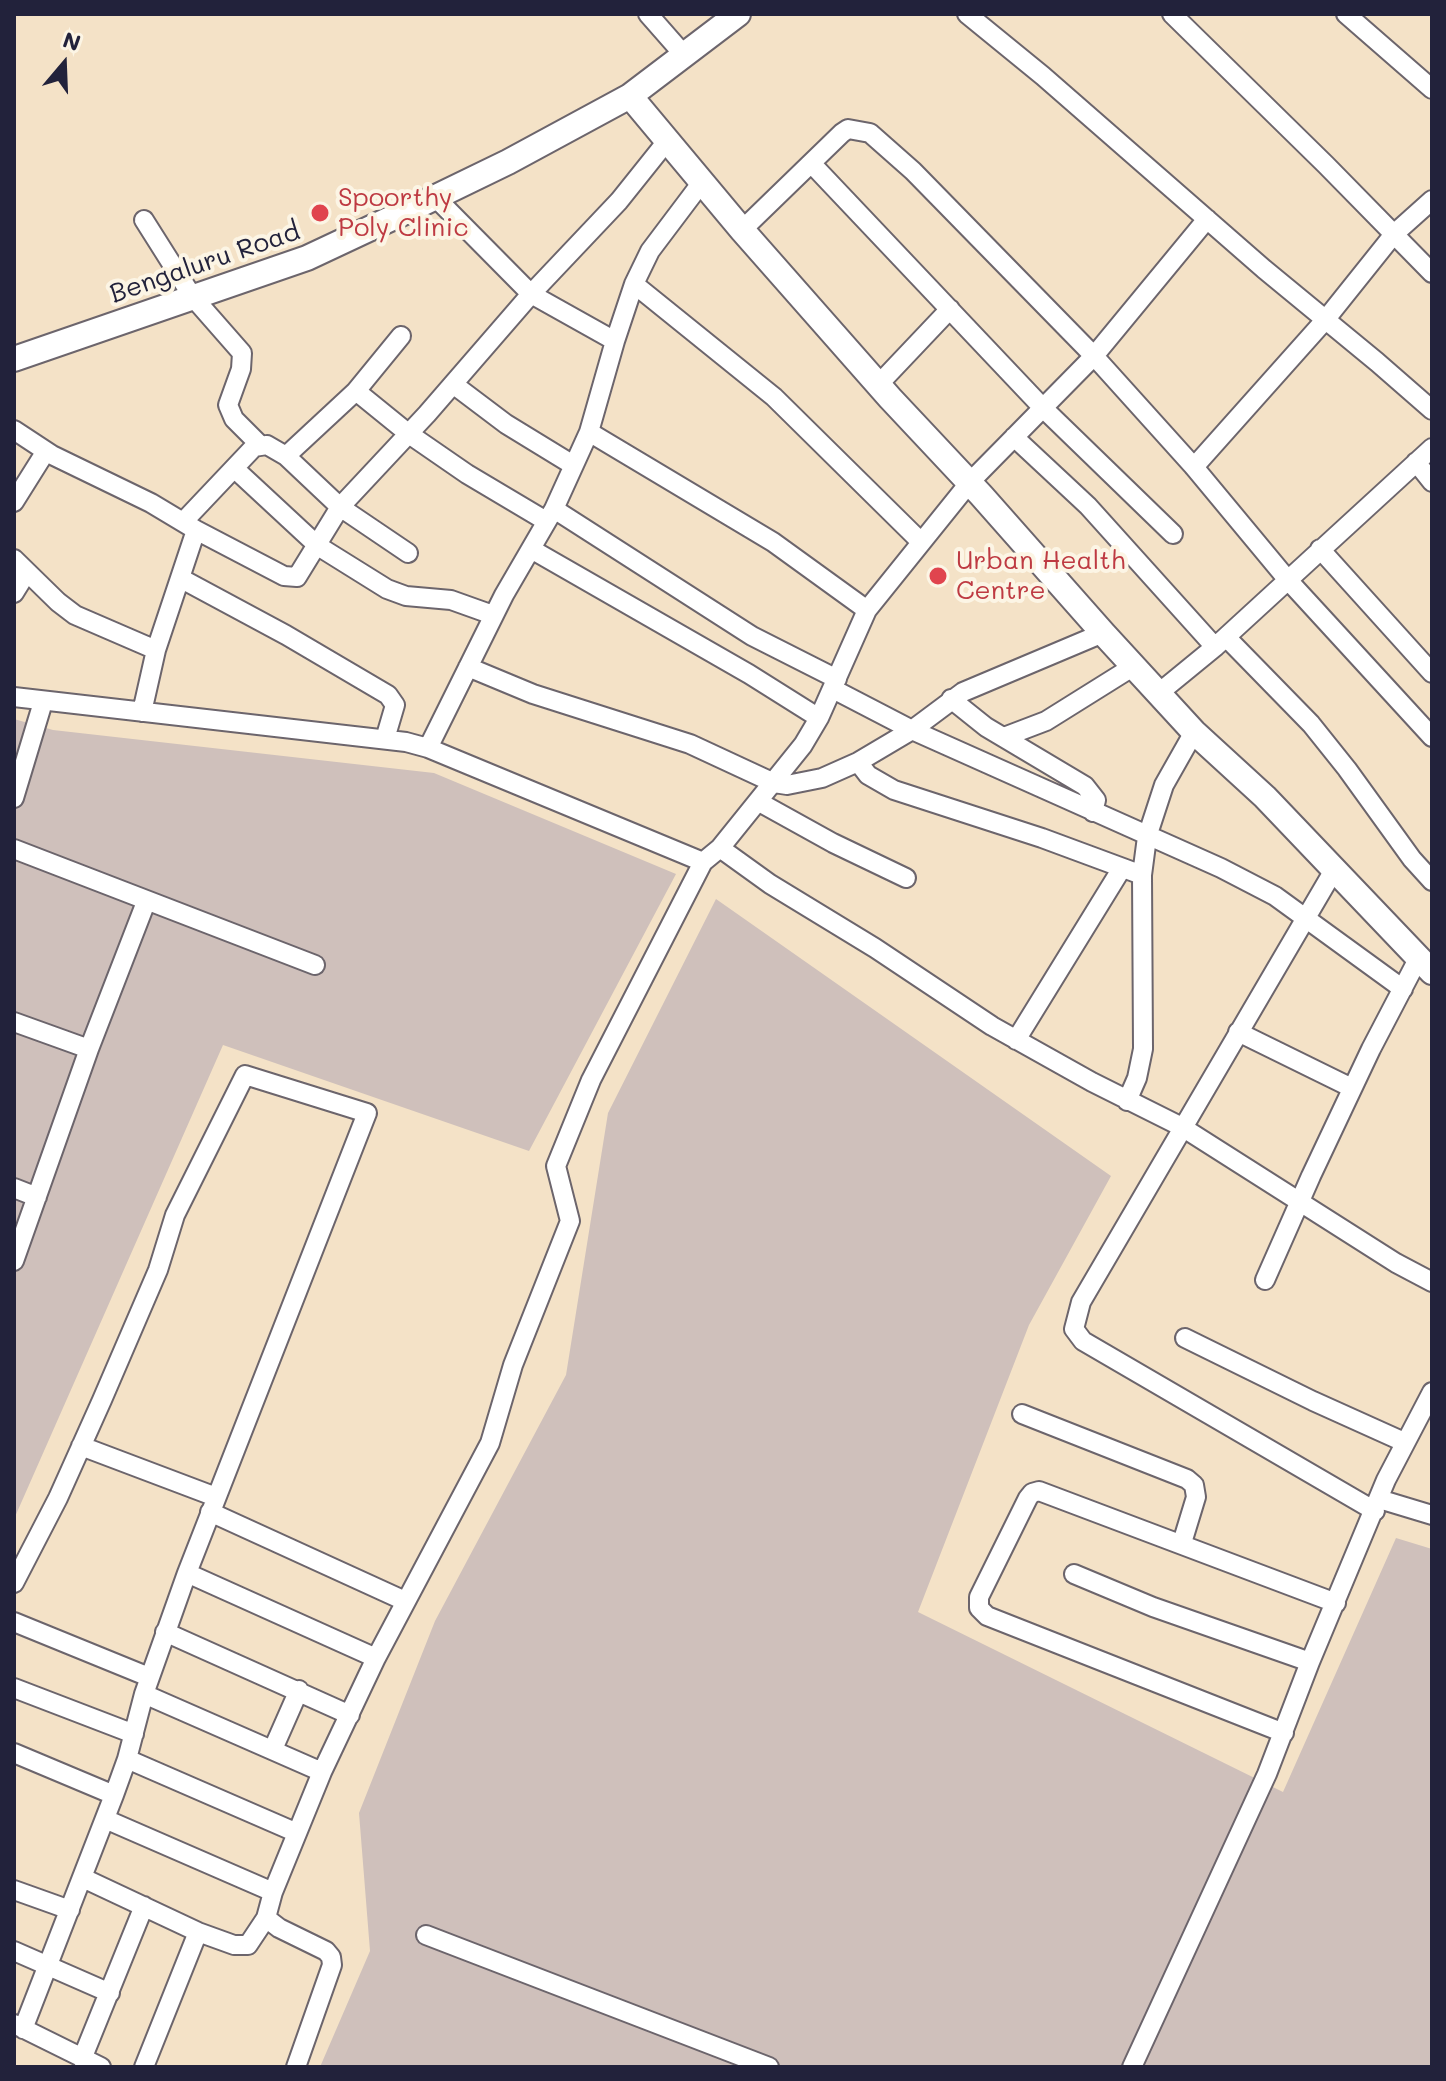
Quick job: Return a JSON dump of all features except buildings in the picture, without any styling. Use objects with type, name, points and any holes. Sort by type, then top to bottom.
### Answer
[{"type":"street","points":[[648,14],[684,55]]},
{"type":"street","name":"Bengaluru Road","points":[[14,359],[307,258],[508,162],[630,96],[738,14]]},
{"type":"street","points":[[967,14],[1432,410]]},
{"type":"street","points":[[1172,14],[1432,273]]},
{"type":"street","points":[[1346,14],[1432,89]]},
{"type":"street","points":[[630,96],[878,385],[970,482],[1103,633],[1194,732],[1265,797],[1425,966],[1403,989],[1352,1088],[1265,1280]]},
{"type":"street","points":[[742,230],[848,129],[870,133],[913,171],[1094,356],[1194,467],[1287,579],[1432,737]]},
{"type":"street","points":[[14,430],[46,451],[292,578],[302,572],[340,507],[619,201],[667,141]]},
{"type":"street","points":[[811,163],[1043,408],[1173,534]]},
{"type":"street","points":[[428,748],[493,615],[550,515],[589,432],[634,284],[650,251],[702,182]]},
{"type":"street","points":[[435,197],[531,294],[615,341]]},
{"type":"street","points":[[1194,467],[1326,319],[1394,234],[1432,200]]},
{"type":"street","points":[[83,1878],[198,1932],[234,1945],[248,1945],[266,1918],[295,1832],[376,1658],[490,1443],[513,1365],[570,1221],[556,1166],[591,1080],[703,862],[720,848],[803,745],[819,718],[867,610],[970,482],[1094,356],[1207,219]]},
{"type":"street","points":[[144,220],[192,296],[242,353],[241,369],[228,405],[234,419],[259,444],[274,448],[286,456],[340,507],[408,553]]},
{"type":"street","points":[[634,284],[774,397],[921,542]]},
{"type":"street","points":[[878,385],[950,309]]},
{"type":"street","points":[[286,456],[356,391],[401,336]]},
{"type":"street","points":[[453,384],[506,424],[573,465]]},
{"type":"street","points":[[356,391],[409,434],[467,474],[550,515],[912,730],[1275,896],[1403,989]]},
{"type":"street","points":[[589,432],[773,542],[867,610]]},
{"type":"street","points":[[1014,437],[1088,506],[1220,642],[1311,724],[1412,859],[1432,881]]},
{"type":"street","points":[[142,712],[156,650],[180,578],[190,526],[259,444]]},
{"type":"street","points":[[1160,692],[1220,642],[1432,448]]},
{"type":"street","points":[[14,502],[46,451]]},
{"type":"street","points":[[1416,462],[1432,482]]},
{"type":"street","points":[[235,469],[318,546],[387,589],[406,596],[451,600],[493,615]]},
{"type":"street","points":[[531,549],[736,666],[819,718]]},
{"type":"street","points":[[1320,549],[1432,673]]},
{"type":"street","points":[[20,565],[75,615],[156,650]]},
{"type":"street","points":[[14,593],[20,565]]},
{"type":"street","points":[[180,578],[388,695],[395,705],[385,739]]},
{"type":"street","points":[[468,667],[533,694],[690,744],[774,783],[801,783],[858,762],[912,730],[951,699],[1103,633]]},
{"type":"street","points":[[1004,737],[1046,721],[1134,666]]},
{"type":"street","points":[[14,697],[385,739],[428,748],[703,862]]},
{"type":"street","points":[[951,699],[986,727],[1092,792],[1096,800],[1093,812]]},
{"type":"street","points":[[14,798],[43,702]]},
{"type":"street","points":[[1127,1101],[1137,1078],[1143,1049],[1142,875],[1147,837],[1164,785],[1194,732]]},
{"type":"street","points":[[858,762],[878,783],[894,790],[1142,875]]},
{"type":"street","points":[[759,802],[833,843],[906,878]]},
{"type":"street","points":[[720,848],[770,884],[1016,1040],[1127,1101],[1182,1127],[1396,1263],[1432,1282]]},
{"type":"street","points":[[14,849],[315,965]]},
{"type":"street","points":[[1016,1040],[1122,868]]},
{"type":"street","points":[[1334,870],[1081,1302],[1074,1329],[1083,1341],[1377,1505],[1432,1515]]},
{"type":"street","points":[[14,1261],[89,1049],[146,902]]},
{"type":"street","points":[[14,1022],[89,1049]]},
{"type":"street","points":[[1238,1032],[1352,1088]]},
{"type":"street","points":[[14,1583],[81,1446],[158,1270],[175,1215],[245,1075],[367,1113],[165,1632],[146,1685],[127,1759],[83,1878],[18,2026],[70,2059],[101,2067]]},
{"type":"street","points":[[14,1188],[37,1197]]},
{"type":"street","points":[[1185,1338],[1404,1442]]},
{"type":"street","points":[[1132,2067],[1284,1733],[1310,1662],[1404,1442],[1432,1392]]},
{"type":"street","points":[[1022,1414],[1187,1479],[1194,1485],[1196,1497],[1182,1543]]},
{"type":"street","points":[[81,1446],[213,1504],[405,1601]]},
{"type":"street","points":[[1284,1733],[987,1616],[979,1608],[979,1597],[1032,1493],[1039,1491],[1336,1603]]},
{"type":"street","points":[[187,1573],[376,1658]]},
{"type":"street","points":[[1074,1574],[1153,1607],[1310,1662]]},
{"type":"street","points":[[14,1622],[322,1772]]},
{"type":"street","points":[[165,1632],[350,1715]]},
{"type":"street","points":[[14,1688],[134,1734]]},
{"type":"street","points":[[273,1749],[299,1690]]},
{"type":"street","points":[[14,1753],[114,1795]]},
{"type":"street","points":[[127,1759],[295,1832]]},
{"type":"street","points":[[105,1819],[273,1892]]},
{"type":"street","points":[[14,1890],[70,1910]]},
{"type":"street","points":[[70,2059],[110,1993],[144,1906]]},
{"type":"street","points":[[266,1918],[279,1928],[326,1951],[331,1957],[332,1965],[296,2067]]},
{"type":"street","points":[[144,2067],[198,1932]]},
{"type":"street","points":[[426,1935],[719,2059],[769,2067]]},
{"type":"street","points":[[14,1951],[110,1993]]},
{"type":"shaded area","points":[[14,719],[53,730],[434,773],[676,874],[529,1151],[223,1045],[14,1519]]},
{"type":"shaded area","points":[[716,899],[1111,1176],[1029,1325],[918,1612],[1283,1792],[1396,1538],[1432,1549],[1432,2067],[320,2067],[370,1951],[359,1813],[435,1621],[566,1375],[608,1113]]},
{"type":"place","name":"Spoorthy Poly Clinic","points":[[320,213]]},
{"type":"place","name":"Urban Health Centre","points":[[938,576]]}]
